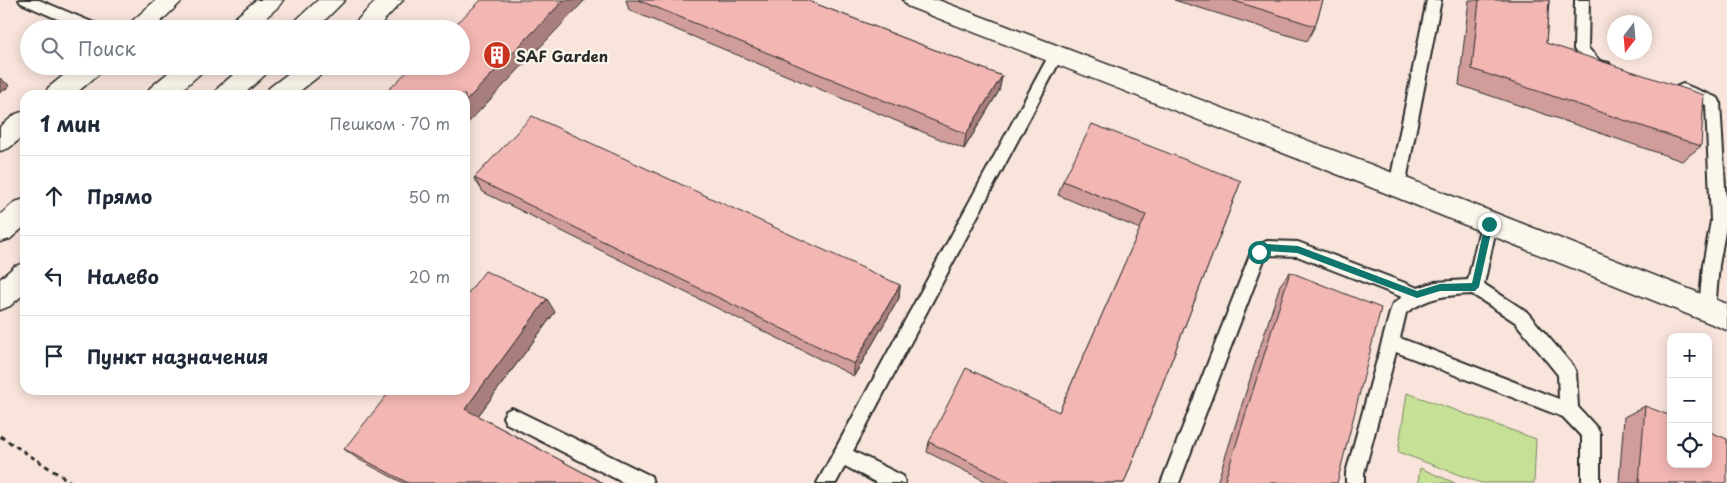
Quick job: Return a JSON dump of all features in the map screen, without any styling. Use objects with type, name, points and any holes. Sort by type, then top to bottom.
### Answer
[{"type":"street","points":[[248,20],[271,0]]},
{"type":"street","points":[[310,20],[333,0]]},
{"type":"street","points":[[370,20],[391,0]]},
{"type":"street","points":[[915,0],[1397,186],[1717,313]]},
{"type":"street","points":[[147,20],[165,1]]},
{"type":"street","points":[[63,90],[81,75]]},
{"type":"street","points":[[166,90],[183,75]]},
{"type":"street","points":[[233,90],[249,75]]},
{"type":"street","points":[[284,90],[304,75]]},
{"type":"street","points":[[0,141],[20,125]]},
{"type":"street","points":[[0,231],[20,214]]},
{"type":"street","points":[[0,297],[20,279]]},
{"type":"lane","points":[[26,0],[73,20]]},
{"type":"lane","points":[[1397,186],[1434,0]]},
{"type":"lane","points":[[1582,0],[1581,49],[1595,65],[1621,72]]},
{"type":"lane","points":[[826,483],[1056,55]]},
{"type":"lane","points":[[1665,85],[1713,102],[1719,221],[1711,265],[1717,313]]},
{"type":"lane","points":[[1475,287],[1489,224]]},
{"type":"lane","points":[[1170,483],[1259,252],[1267,248],[1298,249],[1417,295]]},
{"type":"lane","points":[[1355,483],[1355,473],[1399,309],[1417,295],[1440,288],[1475,287],[1521,317],[1567,372],[1569,411]]},
{"type":"lane","points":[[1390,342],[1569,411],[1591,434],[1591,483]]},
{"type":"lane","points":[[512,417],[644,483]]},
{"type":"lane","points":[[842,454],[896,483]]},
{"type":"path","points":[[0,436],[72,483]]},
{"type":"green space","points":[[1407,393],[1536,439],[1534,483],[1481,483],[1398,452]]},
{"type":"green space","points":[[1420,468],[1455,483],[1418,483]]},
{"type":"building","points":[[481,0],[564,0],[470,97],[470,90],[388,90],[404,75],[470,75],[470,20],[460,20]]},
{"type":"building","points":[[638,0],[806,0],[1002,76],[966,134]]},
{"type":"building","points":[[1231,0],[1323,0],[1315,26]]},
{"type":"building","points":[[1479,0],[1549,0],[1546,43],[1704,95],[1701,146],[1472,69]]},
{"type":"building","points":[[532,116],[900,285],[854,364],[474,178]]},
{"type":"building","points":[[1092,124],[1241,181],[1124,483],[1012,483],[929,442],[966,368],[1059,412],[1146,215],[1063,181]]},
{"type":"building","points":[[485,271],[547,299],[465,409],[603,483],[408,483],[344,449],[387,395],[470,395],[470,290]]},
{"type":"building","points":[[1290,272],[1381,308],[1337,483],[1224,483]]},
{"type":"building","points":[[1645,406],[1667,414],[1667,468],[1712,468],[1712,433],[1727,439],[1727,483],[1639,483]]},
{"type":"place","name":"SAF Garden","points":[[497,55]]},
{"type":"route","points":[[1259,252],[1267,248],[1276,247],[1298,249],[1417,295],[1440,288],[1475,287],[1489,224]]}]
